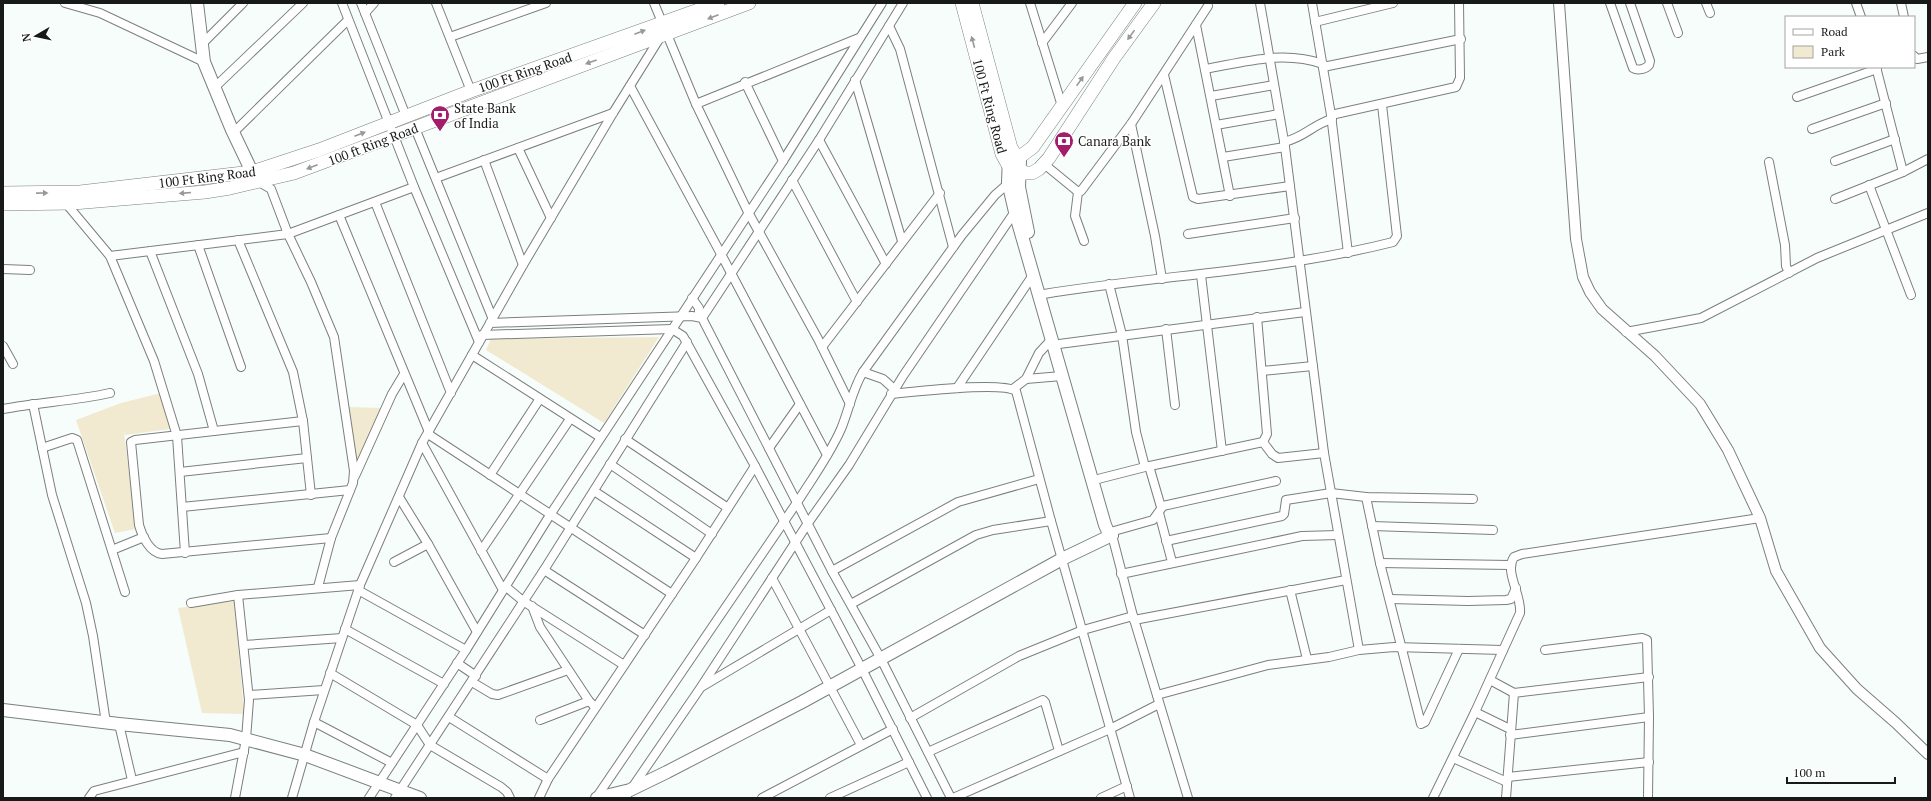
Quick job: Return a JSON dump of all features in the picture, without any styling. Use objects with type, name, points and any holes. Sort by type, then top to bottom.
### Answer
[{"type":"main road","points":[[197,3],[204,62],[214,88],[255,177]]},
{"type":"main road","name":"100 Ft Ring Road","points":[[255,177],[319,150],[471,91],[663,31],[699,6],[718,3]]},
{"type":"main road","name":"100 ft Ring Road","points":[[3,204],[63,198],[205,192],[230,188],[255,177],[294,174],[663,31],[749,3]]},
{"type":"main road","name":"100 Ft Ring Road","points":[[962,3],[1002,154],[1015,177]]},
{"type":"main road","points":[[972,3],[1016,152],[1015,177],[1018,208],[1033,275],[1098,480],[1113,533]]},
{"type":"main road","points":[[1008,165],[1016,152],[1033,147],[1135,3]]},
{"type":"main road","points":[[1015,177],[1032,173],[1044,164],[1114,58],[1154,3]]},
{"type":"main road","points":[[3,193],[63,198]]},
{"type":"main road","points":[[1018,208],[1044,294],[1062,376],[1105,525],[1109,534],[1113,533]]},
{"type":"main road","points":[[596,798],[627,794],[829,687],[1062,559],[1113,533]]},
{"type":"main road","points":[[3,710],[106,723],[230,735],[305,755],[379,782],[397,795],[420,798]]},
{"type":"street","points":[[65,3],[100,13],[204,62]]},
{"type":"street","points":[[202,44],[242,3]]},
{"type":"street","points":[[214,88],[303,3]]},
{"type":"street","points":[[342,3],[414,188],[481,339]]},
{"type":"street","points":[[361,3],[406,116]]},
{"type":"street","points":[[365,13],[374,3]]},
{"type":"street","points":[[436,3],[471,91]]},
{"type":"street","points":[[450,37],[546,3]]},
{"type":"street","points":[[654,3],[663,31],[748,212],[822,347],[850,404]]},
{"type":"street","points":[[369,798],[466,650],[600,437],[672,329],[678,317],[722,254],[748,212],[783,161],[882,3]]},
{"type":"street","points":[[700,317],[731,274],[758,230],[819,140],[903,3]]},
{"type":"street","points":[[1030,3],[1062,106]]},
{"type":"street","points":[[1042,43],[1072,3]]},
{"type":"street","points":[[1260,3],[1295,218],[1305,312],[1324,453],[1359,650]]},
{"type":"street","points":[[1312,3],[1332,117],[1348,254]]},
{"type":"street","points":[[1315,22],[1393,3]]},
{"type":"street","points":[[1223,157],[1284,144],[1300,138],[1318,124],[1332,117],[1456,87],[1460,78],[1461,39],[1459,3]]},
{"type":"street","points":[[1559,3],[1576,239],[1583,277],[1590,292],[1602,309],[1651,353],[1700,404],[1728,450],[1760,518],[1776,571],[1820,648],[1857,689],[1896,723],[1928,754]]},
{"type":"street","points":[[1610,3],[1633,68],[1636,70],[1648,66],[1650,60],[1630,3]]},
{"type":"street","points":[[1667,3],[1678,33]]},
{"type":"street","points":[[1706,3],[1710,13]]},
{"type":"street","points":[[1856,3],[1861,16]]},
{"type":"street","points":[[1901,3],[1904,16]]},
{"type":"street","points":[[1084,241],[1075,216],[1078,192],[1131,124],[1164,75],[1208,4]]},
{"type":"street","points":[[234,132],[348,20]]},
{"type":"street","points":[[1196,25],[1230,196]]},
{"type":"street","points":[[889,26],[900,49],[940,193],[953,247]]},
{"type":"street","points":[[292,798],[324,690],[359,587],[422,443],[523,265],[613,112],[663,31]]},
{"type":"street","points":[[696,104],[746,82],[859,38]]},
{"type":"street","points":[[1205,69],[1269,57],[1297,57],[1323,66],[1461,39]]},
{"type":"street","points":[[1915,57],[1917,59],[1928,57]]},
{"type":"street","points":[[1797,97],[1876,68],[1903,172]]},
{"type":"street","points":[[1164,75],[1192,195],[1198,199],[1230,196],[1290,186]]},
{"type":"street","points":[[855,80],[902,242]]},
{"type":"street","points":[[746,82],[783,161]]},
{"type":"street","points":[[1211,96],[1274,85]]},
{"type":"street","points":[[630,86],[722,254],[731,274],[827,455]]},
{"type":"street","points":[[1812,129],[1886,103]]},
{"type":"street","points":[[1044,294],[1109,284],[1201,275],[1348,254],[1394,242],[1397,239],[1382,105]]},
{"type":"street","points":[[436,178],[613,112]]},
{"type":"street","points":[[1216,125],[1279,114]]},
{"type":"street","points":[[594,120],[606,125]]},
{"type":"street","points":[[1131,124],[1155,236],[1162,279]]},
{"type":"street","points":[[414,128],[436,178],[491,320]]},
{"type":"street","points":[[1835,161],[1895,139]]},
{"type":"street","points":[[819,140],[886,264]]},
{"type":"street","points":[[518,148],[551,218]]},
{"type":"street","points":[[1835,199],[1903,172],[1928,159]]},
{"type":"street","points":[[484,160],[523,265]]},
{"type":"street","points":[[1769,162],[1785,245],[1786,266],[1788,273]]},
{"type":"street","points":[[1044,164],[1078,192]]},
{"type":"street","points":[[255,177],[271,189],[288,234],[311,282],[334,337],[354,477]]},
{"type":"street","points":[[596,798],[797,503],[840,432],[855,388],[863,372],[953,247],[995,195],[1015,177]]},
{"type":"street","points":[[792,180],[857,302]]},
{"type":"street","points":[[1869,185],[1911,295]]},
{"type":"street","points":[[110,256],[288,234],[414,188]]},
{"type":"street","points":[[822,347],[940,193]]},
{"type":"street","points":[[63,198],[110,256],[154,361],[177,436],[185,552]]},
{"type":"street","points":[[374,202],[451,393]]},
{"type":"street","points":[[627,794],[701,687],[808,523],[849,465],[893,392],[1018,208]]},
{"type":"street","points":[[1626,332],[1701,318],[1817,258],[1928,213]]},
{"type":"street","points":[[339,215],[428,433],[520,496],[672,594]]},
{"type":"street","points":[[1188,234],[1295,218]]},
{"type":"street","points":[[238,240],[293,372],[303,421],[311,495]]},
{"type":"street","points":[[198,245],[241,367]]},
{"type":"street","points":[[150,251],[198,374],[214,431]]},
{"type":"street","points":[[3,269],[30,270]]},
{"type":"street","points":[[957,388],[1033,275]]},
{"type":"street","points":[[1201,275],[1222,451]]},
{"type":"street","points":[[1109,284],[1122,335],[1136,432],[1160,510],[1172,562]]},
{"type":"street","points":[[692,298],[699,308],[700,317],[832,571],[881,659],[952,798],[1110,729],[1159,704]]},
{"type":"street","points":[[893,392],[957,388],[1013,389],[1026,379],[1039,353],[1055,342],[1305,312]]},
{"type":"street","points":[[491,320],[700,317]]},
{"type":"street","points":[[1257,317],[1267,434],[1263,442]]},
{"type":"street","points":[[481,339],[672,329],[680,334],[687,342],[755,466],[928,798]]},
{"type":"street","points":[[1166,329],[1175,405]]},
{"type":"street","points":[[397,795],[544,570],[594,491],[625,438],[687,342]]},
{"type":"street","points":[[3,346],[14,364]]},
{"type":"street","points":[[472,355],[539,400],[600,437]]},
{"type":"street","points":[[1262,371],[1313,366]]},
{"type":"street","points":[[863,372],[883,379],[893,392]]},
{"type":"street","points":[[318,587],[331,538],[354,477],[392,394],[404,374]]},
{"type":"street","points":[[1026,379],[1062,376]]},
{"type":"street","points":[[1013,389],[1019,396],[1039,479],[1130,798]]},
{"type":"street","points":[[3,409],[81,399],[110,393]]},
{"type":"street","points":[[490,475],[539,400]]},
{"type":"street","points":[[33,404],[52,495],[86,603],[96,655],[106,723]]},
{"type":"street","points":[[769,448],[800,404]]},
{"type":"street","points":[[481,551],[520,496],[570,419]]},
{"type":"street","points":[[303,421],[132,442],[138,519],[144,537],[158,554],[331,538]]},
{"type":"street","points":[[42,448],[76,438],[125,592]]},
{"type":"street","points":[[625,438],[728,508]]},
{"type":"street","points":[[1263,442],[1272,454],[1278,458],[1324,453]]},
{"type":"street","points":[[1098,480],[1147,467],[1263,442]]},
{"type":"street","points":[[422,443],[481,551],[504,588],[624,665]]},
{"type":"street","points":[[180,472],[307,458]]},
{"type":"street","points":[[610,464],[712,534]]},
{"type":"street","points":[[539,798],[548,779],[592,704],[624,665],[645,635],[755,466]]},
{"type":"street","points":[[832,571],[958,502],[1039,479]]},
{"type":"street","points":[[1188,798],[1134,618],[1113,533],[1153,520],[1160,510],[1276,481]]},
{"type":"street","points":[[182,507],[350,490]]},
{"type":"street","points":[[594,491],[696,558]]},
{"type":"street","points":[[1166,541],[1282,516],[1284,514],[1286,500],[1331,493],[1366,497],[1473,499]]},
{"type":"street","points":[[399,497],[428,544],[477,632]]},
{"type":"street","points":[[1366,497],[1380,564],[1390,599],[1419,722],[1423,724],[1425,722],[1459,648]]},
{"type":"street","points":[[1433,798],[1475,712],[1520,613],[1521,606],[1510,565],[1514,557],[1522,554],[1760,518]]},
{"type":"street","points":[[850,604],[976,535],[994,530],[1051,521]]},
{"type":"street","points":[[1372,526],[1493,530]]},
{"type":"street","points":[[1122,574],[1172,562],[1302,536],[1338,535]]},
{"type":"street","points":[[112,550],[144,537]]},
{"type":"street","points":[[394,562],[428,544]]},
{"type":"street","points":[[1380,564],[1510,565]]},
{"type":"street","points":[[544,570],[645,635]]},
{"type":"street","points":[[772,578],[861,745]]},
{"type":"street","points":[[910,718],[1005,662],[1082,630],[1134,618],[1346,580]]},
{"type":"street","points":[[190,603],[238,595],[318,587],[359,587],[466,650]]},
{"type":"street","points":[[1390,599],[1468,601],[1506,600],[1511,599],[1516,588]]},
{"type":"street","points":[[1290,590],[1307,659]]},
{"type":"street","points":[[235,798],[246,739],[249,694],[238,595]]},
{"type":"street","points":[[532,606],[537,623],[592,704]]},
{"type":"street","points":[[701,687],[831,610]]},
{"type":"street","points":[[345,629],[444,684]]},
{"type":"street","points":[[244,645],[342,638]]},
{"type":"street","points":[[1545,650],[1644,639],[1648,643],[1650,762],[1648,798]]},
{"type":"street","points":[[1157,695],[1268,665],[1359,650],[1401,647],[1503,650]]},
{"type":"street","points":[[457,663],[492,694],[498,695],[568,670]]},
{"type":"street","points":[[330,673],[417,725],[430,746],[501,787],[508,792],[510,798]]},
{"type":"street","points":[[1490,680],[1514,693],[1649,677]]},
{"type":"street","points":[[249,694],[324,690]]},
{"type":"street","points":[[1506,798],[1514,693]]},
{"type":"street","points":[[928,752],[1043,700],[1045,702],[1059,751]]},
{"type":"street","points":[[540,720],[592,704]]},
{"type":"street","points":[[1475,712],[1510,732],[1649,717]]},
{"type":"street","points":[[448,717],[548,779]]},
{"type":"street","points":[[314,722],[392,763]]},
{"type":"street","points":[[119,724],[132,780]]},
{"type":"street","points":[[762,798],[892,729]]},
{"type":"street","points":[[89,798],[94,791],[244,752]]},
{"type":"street","points":[[1453,758],[1507,780],[1650,762]]},
{"type":"street","points":[[830,798],[909,762]]},
{"type":"street","points":[[1101,798],[1127,786]]},
{"type":"green space","points":[[659,337],[604,423],[486,350],[491,339]]},
{"type":"green space","points":[[161,393],[170,429],[125,435],[124,432],[136,529],[115,533],[76,420],[121,403]]},
{"type":"green space","points":[[348,407],[382,408],[356,464]]},
{"type":"green space","points":[[234,601],[244,711],[243,714],[202,713],[178,608]]},
{"type":"place","name":"State Bank of India","points":[[440,132]]},
{"type":"place","name":"Canara Bank","points":[[1064,158]]}]
